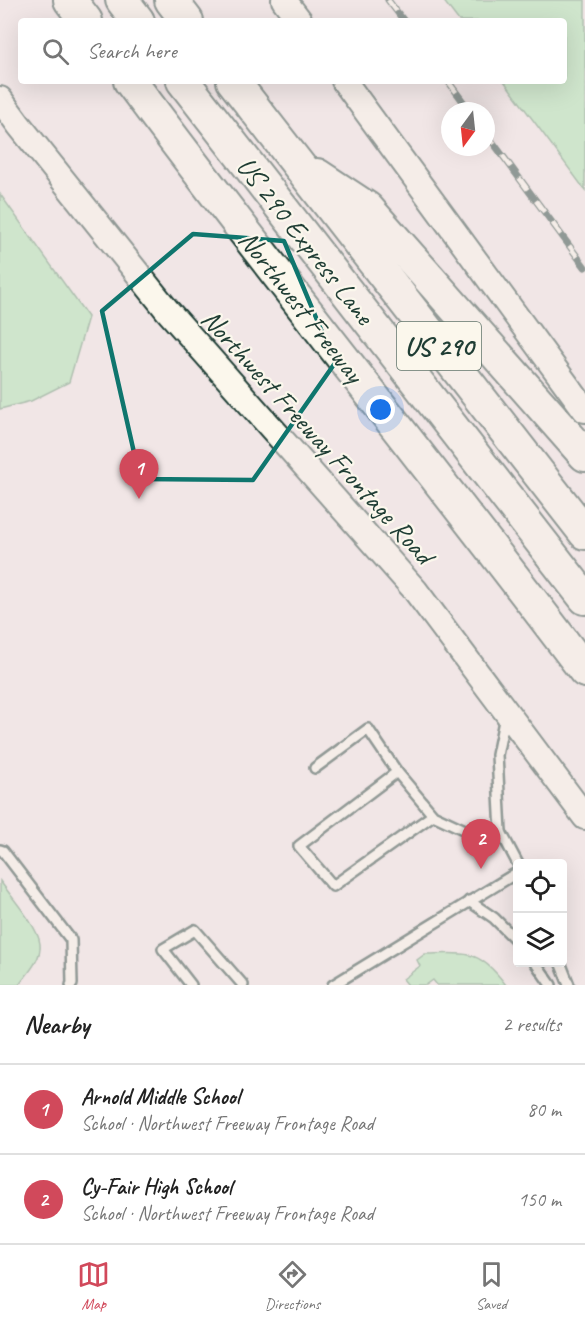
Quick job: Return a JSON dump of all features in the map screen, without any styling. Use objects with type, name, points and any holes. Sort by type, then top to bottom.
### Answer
[{"type":"highway","points":[[70,0],[84,18]]},
{"type":"highway","points":[[122,0],[136,18]]},
{"type":"highway","points":[[171,0],[185,18]]},
{"type":"highway","name":"Northwest Freeway","points":[[132,84],[243,231],[585,671]]},
{"type":"highway","name":"US 290 Express Lane","points":[[185,84],[585,598]]},
{"type":"highway","name":"US 290","points":[[235,84],[585,533]]},
{"type":"highway","points":[[292,158],[367,208],[585,455]]},
{"type":"main road","points":[[284,0],[298,18]]},
{"type":"main road","points":[[346,84],[585,410]]},
{"type":"main road","name":"Northwest Freeway Frontage Road","points":[[0,99],[167,310],[415,590],[585,818]]},
{"type":"lane","points":[[506,711],[497,754],[501,832],[515,859]]},
{"type":"lane","points":[[315,768],[368,729],[397,772],[433,815],[465,830],[501,832]]},
{"type":"lane","points":[[397,772],[299,846],[333,886],[433,815]]},
{"type":"lane","points":[[0,850],[71,940],[71,985]]},
{"type":"lane","points":[[333,985],[513,875]]},
{"type":"lane","points":[[469,902],[494,918],[513,937]]},
{"type":"lane","points":[[191,985],[163,949],[195,930],[243,985]]},
{"type":"lane","points":[[537,967],[551,985]]},
{"type":"lane","points":[[562,967],[569,985]]},
{"type":"highlighted area","points":[[193,234],[284,241],[335,363],[253,480],[140,479],[102,311]]},
{"type":"green space","points":[[443,0],[585,0],[585,190],[506,84],[567,84],[567,18],[457,18]]},
{"type":"green space","points":[[0,194],[88,317],[69,382],[31,401],[0,409]]},
{"type":"green space","points":[[0,881],[30,921],[40,944],[36,961],[19,985],[0,985]]},
{"type":"green space","points":[[425,954],[459,954],[475,957],[490,967],[506,985],[437,985],[433,980],[426,985],[408,985],[403,979],[420,966],[417,960]]},
{"type":"railway","points":[[388,0],[402,18]]},
{"type":"railway","points":[[450,84],[463,102]]},
{"type":"railway","points":[[495,145],[585,267]]},
{"type":"place","name":"Arnold Middle School","points":[[139,499]]},
{"type":"place","name":"Cy-Fair High School","points":[[481,869]]}]
